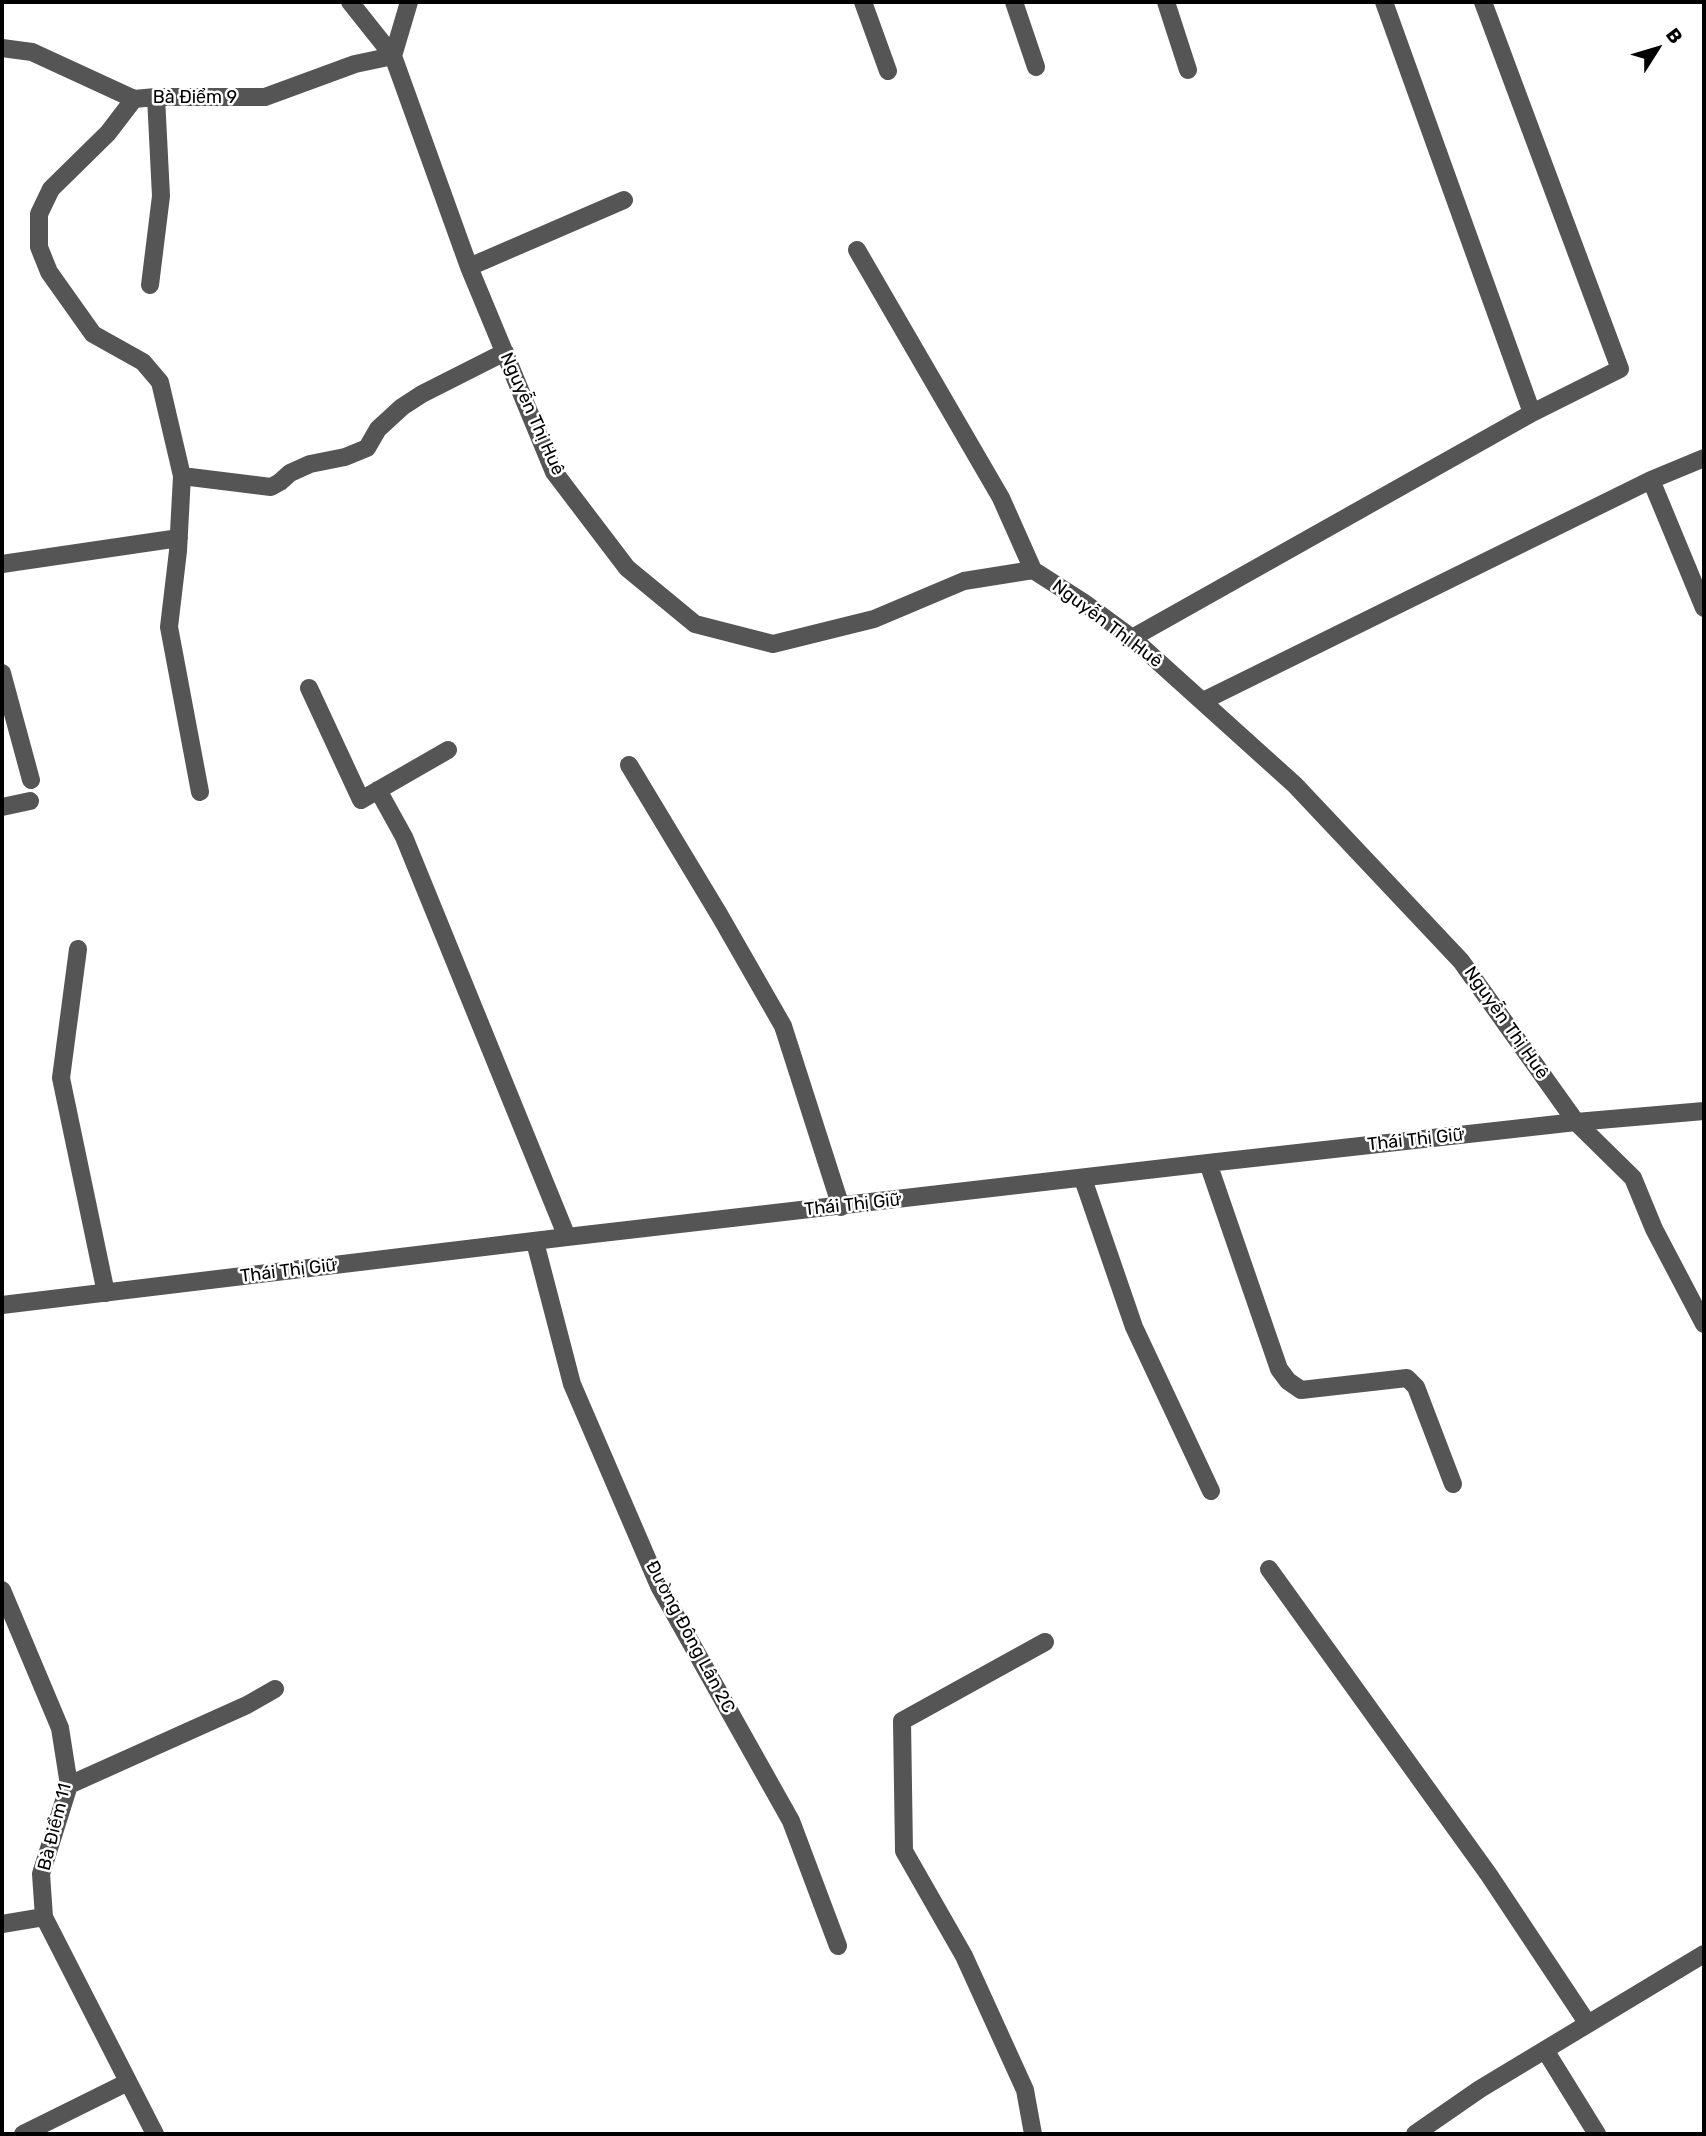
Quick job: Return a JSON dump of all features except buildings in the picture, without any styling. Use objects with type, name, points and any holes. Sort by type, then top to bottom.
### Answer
[{"type":"street","name":"Nguyễn Thị Huê","points":[[350,2],[393,56],[469,267],[554,472],[627,568],[695,624],[773,644],[874,619],[964,580],[1033,570],[1083,602],[1132,638],[1296,785],[1461,961],[1576,1122],[1633,1178],[1654,1229],[1704,1324]]},
{"type":"street","points":[[393,56],[409,2]]},
{"type":"street","points":[[863,2],[888,71]]},
{"type":"street","points":[[1014,2],[1035,67]]},
{"type":"street","points":[[1166,2],[1188,70]]},
{"type":"street","points":[[1384,2],[1532,413]]},
{"type":"street","points":[[1132,638],[1532,413],[1620,369],[1483,2]]},
{"type":"street","name":"Bà Điểm 9","points":[[2,48],[32,51],[134,99],[265,97],[355,64],[393,56]]},
{"type":"street","points":[[150,285],[161,196],[156,97]]},
{"type":"street","points":[[134,99],[107,133],[51,189],[39,214],[39,247],[49,272],[93,334],[143,362],[160,382],[182,476],[179,538],[169,627],[200,792]]},
{"type":"street","points":[[469,267],[624,200]]},
{"type":"street","points":[[857,250],[1001,498],[1033,570]]},
{"type":"street","points":[[182,476],[271,487],[289,473],[310,464],[345,457],[367,448],[377,429],[401,407],[505,352]]},
{"type":"street","points":[[1203,701],[1651,480],[1704,458]]},
{"type":"street","points":[[1651,480],[1704,608]]},
{"type":"street","points":[[2,564],[179,538]]},
{"type":"street","points":[[2,673],[31,780]]},
{"type":"street","points":[[309,688],[361,800],[448,750]]},
{"type":"street","points":[[629,765],[720,915],[783,1026],[841,1206]]},
{"type":"street","points":[[378,790],[404,837],[567,1237]]},
{"type":"street","points":[[2,807],[30,801]]},
{"type":"street","points":[[78,949],[61,1078],[106,1293]]},
{"type":"street","name":"Thái Thị Giữ","points":[[2,1306],[1208,1163],[1576,1122],[1704,1111]]},
{"type":"street","points":[[1208,1163],[1283,1375],[1301,1390],[1406,1378],[1416,1387],[1453,1484]]},
{"type":"street","points":[[1083,1179],[1134,1327],[1211,1491]]},
{"type":"street","name":"Đường Đông Lân 2C","points":[[535,1242],[572,1384],[659,1587],[791,1821],[838,1946]]},
{"type":"street","points":[[1269,1569],[1489,1875],[1588,2024]]},
{"type":"street","name":"Bà Điểm 11","points":[[2,1590],[60,1728],[69,1785],[41,1874],[44,1917],[155,2134]]},
{"type":"street","points":[[1033,2134],[1025,2090],[964,1956],[904,1851],[902,1721],[1045,1642]]},
{"type":"street","points":[[69,1785],[247,1705],[275,1689]]},
{"type":"street","points":[[2,1924],[44,1917]]},
{"type":"street","points":[[1415,2134],[1480,2089],[1704,1954]]},
{"type":"street","points":[[1545,2050],[1597,2134]]},
{"type":"street","points":[[23,2134],[128,2082]]}]
